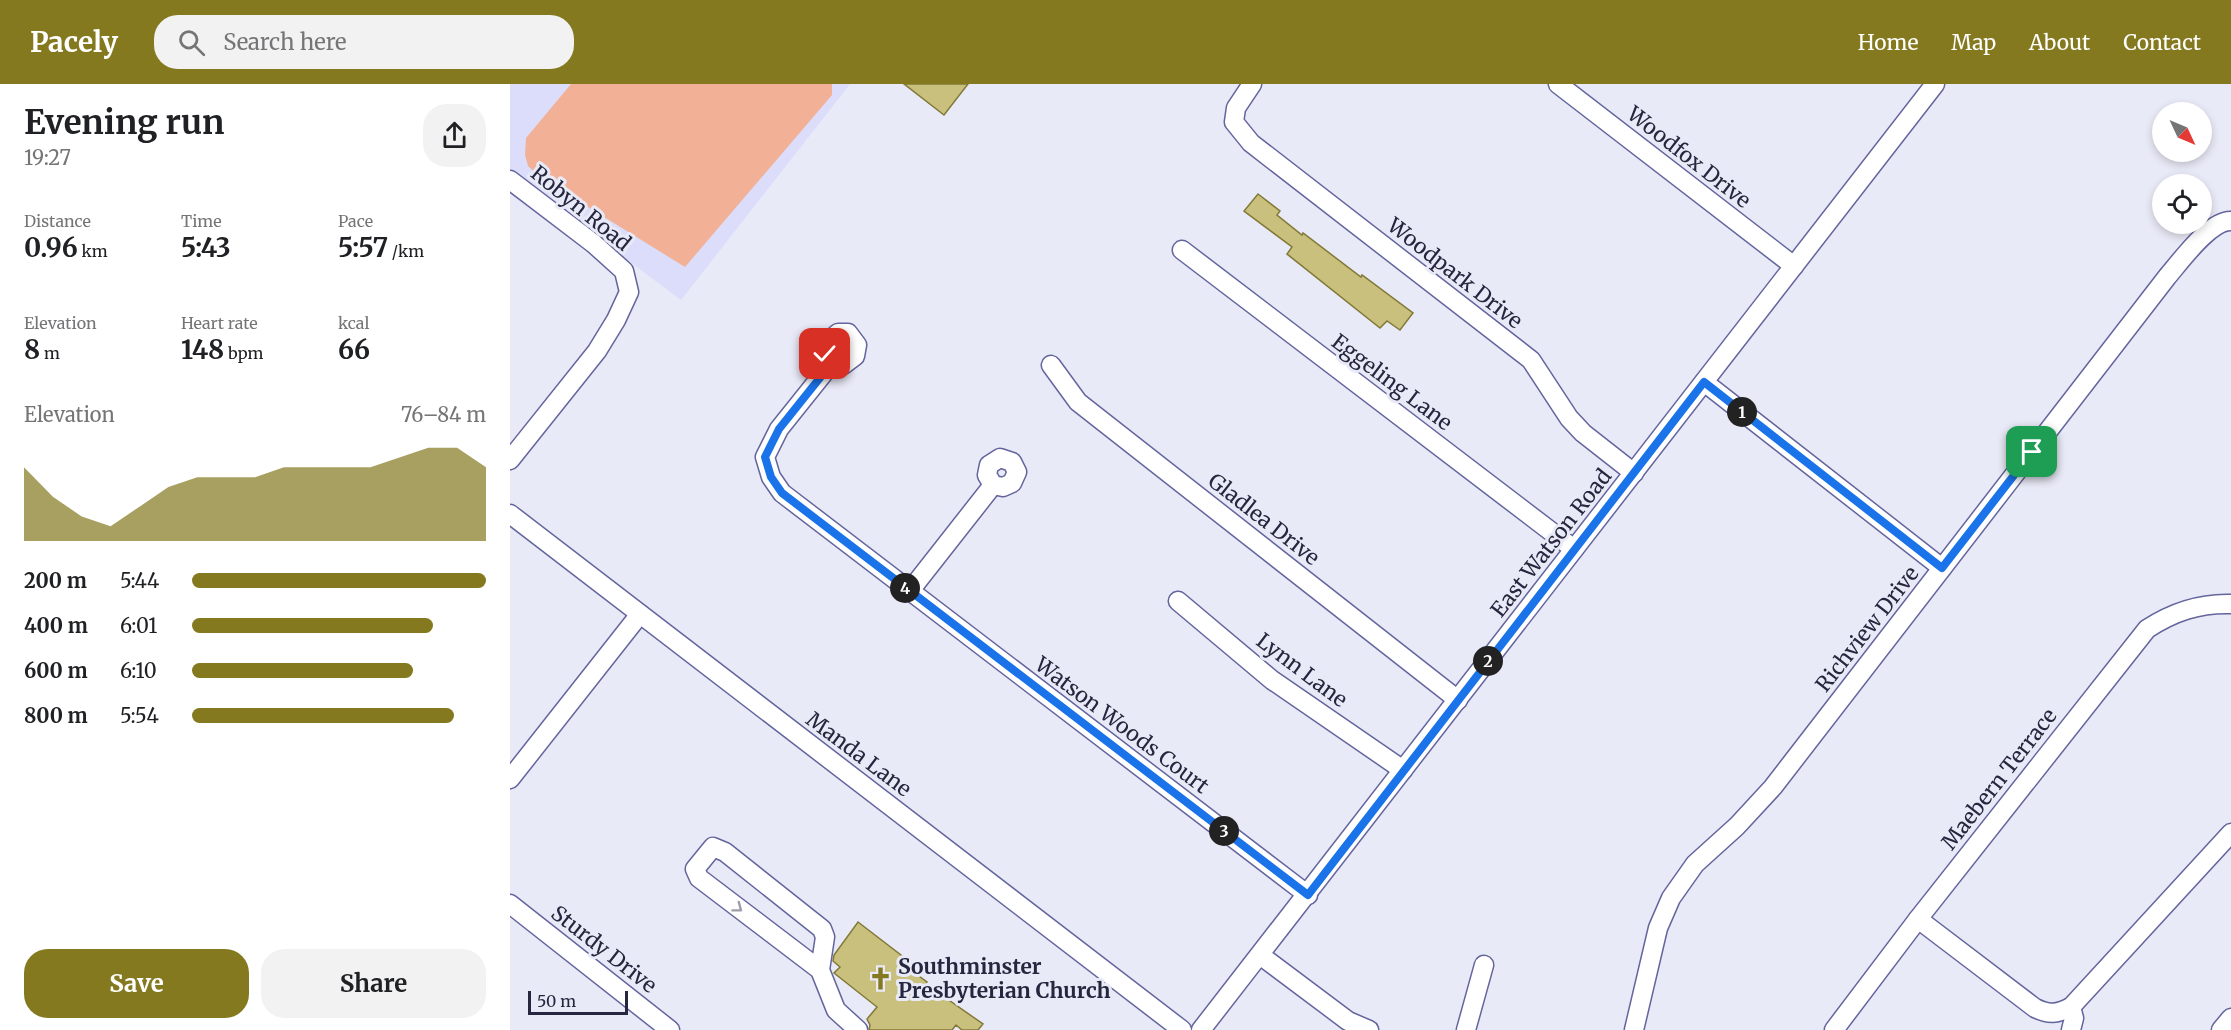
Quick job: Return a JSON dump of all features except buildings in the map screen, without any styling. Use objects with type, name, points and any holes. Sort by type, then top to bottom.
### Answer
[{"type":"street","name":"Woodpark Drive","points":[[1252,84],[1236,108],[1234,122],[1251,143],[1531,360],[1569,418],[1583,433],[1634,473]]},
{"type":"street","name":"Woodfox Drive","points":[[1558,84],[1794,266]]},
{"type":"street","name":"East Watson Road","points":[[1201,1030],[1794,266],[1929,86]]},
{"type":"street","name":"Robyn Road","points":[[510,180],[594,244],[624,271],[629,292],[616,320],[597,351],[510,460]]},
{"type":"street","name":"Richview Drive","points":[[1634,1030],[1659,928],[1671,898],[1695,864],[1737,826],[1773,787],[2167,277],[2202,237],[2229,217]]},
{"type":"street","name":"Eggeling Lane","points":[[1182,250],[1575,549]]},
{"type":"street","name":"Watson Woods Court","points":[[831,364],[779,429],[765,457],[771,477],[782,493],[1308,895]]},
{"type":"street","name":"Gladlea Drive","points":[[1051,366],[1078,402],[1458,700]]},
{"type":"street","points":[[1704,382],[1942,568]]},
{"type":"street","points":[[909,592],[993,485]]},
{"type":"street","name":"Manda Lane","points":[[510,514],[1182,1030]]},
{"type":"street","name":"Lynn Lane","points":[[1178,601],[1272,680],[1403,770]]},
{"type":"street","name":"Maebern Terrace","points":[[1834,1030],[1918,919],[2147,629],[2167,616],[2190,608],[2216,603],[2231,604]]},
{"type":"street","points":[[510,778],[640,614]]},
{"type":"street","points":[[1918,919],[2041,1011],[2047,1014],[2059,1013],[2071,1007],[2231,833]]},
{"type":"street","points":[[820,970],[699,878],[695,869],[713,847],[724,852],[822,928],[825,937],[820,970],[836,1010],[858,1030]]},
{"type":"street","name":"Sturdy Drive","points":[[510,904],[670,1030]]},
{"type":"street","points":[[1260,955],[1348,1021],[1369,1030]]},
{"type":"street","points":[[1466,1030],[1484,965]]},
{"type":"street","points":[[2071,1007],[2074,1018],[2071,1030]]},
{"type":"street","points":[[2041,1011],[2044,1030]]},
{"type":"street","points":[[2221,1030],[2231,1018]]},
{"type":"shaded area","points":[[510,84],[850,84],[681,300],[510,172]]},
{"type":"shaded area","points":[[571,84],[832,84],[832,95],[685,267],[541,178],[528,166],[525,155],[526,138]]},
{"type":"place","name":"Southminster Presbyterian Church","points":[[880,978]]},
{"type":"route","points":[[825,354],[831,364],[779,429],[765,457],[771,477],[782,493],[1308,895],[1704,382],[1942,568],[2032,452]]}]
